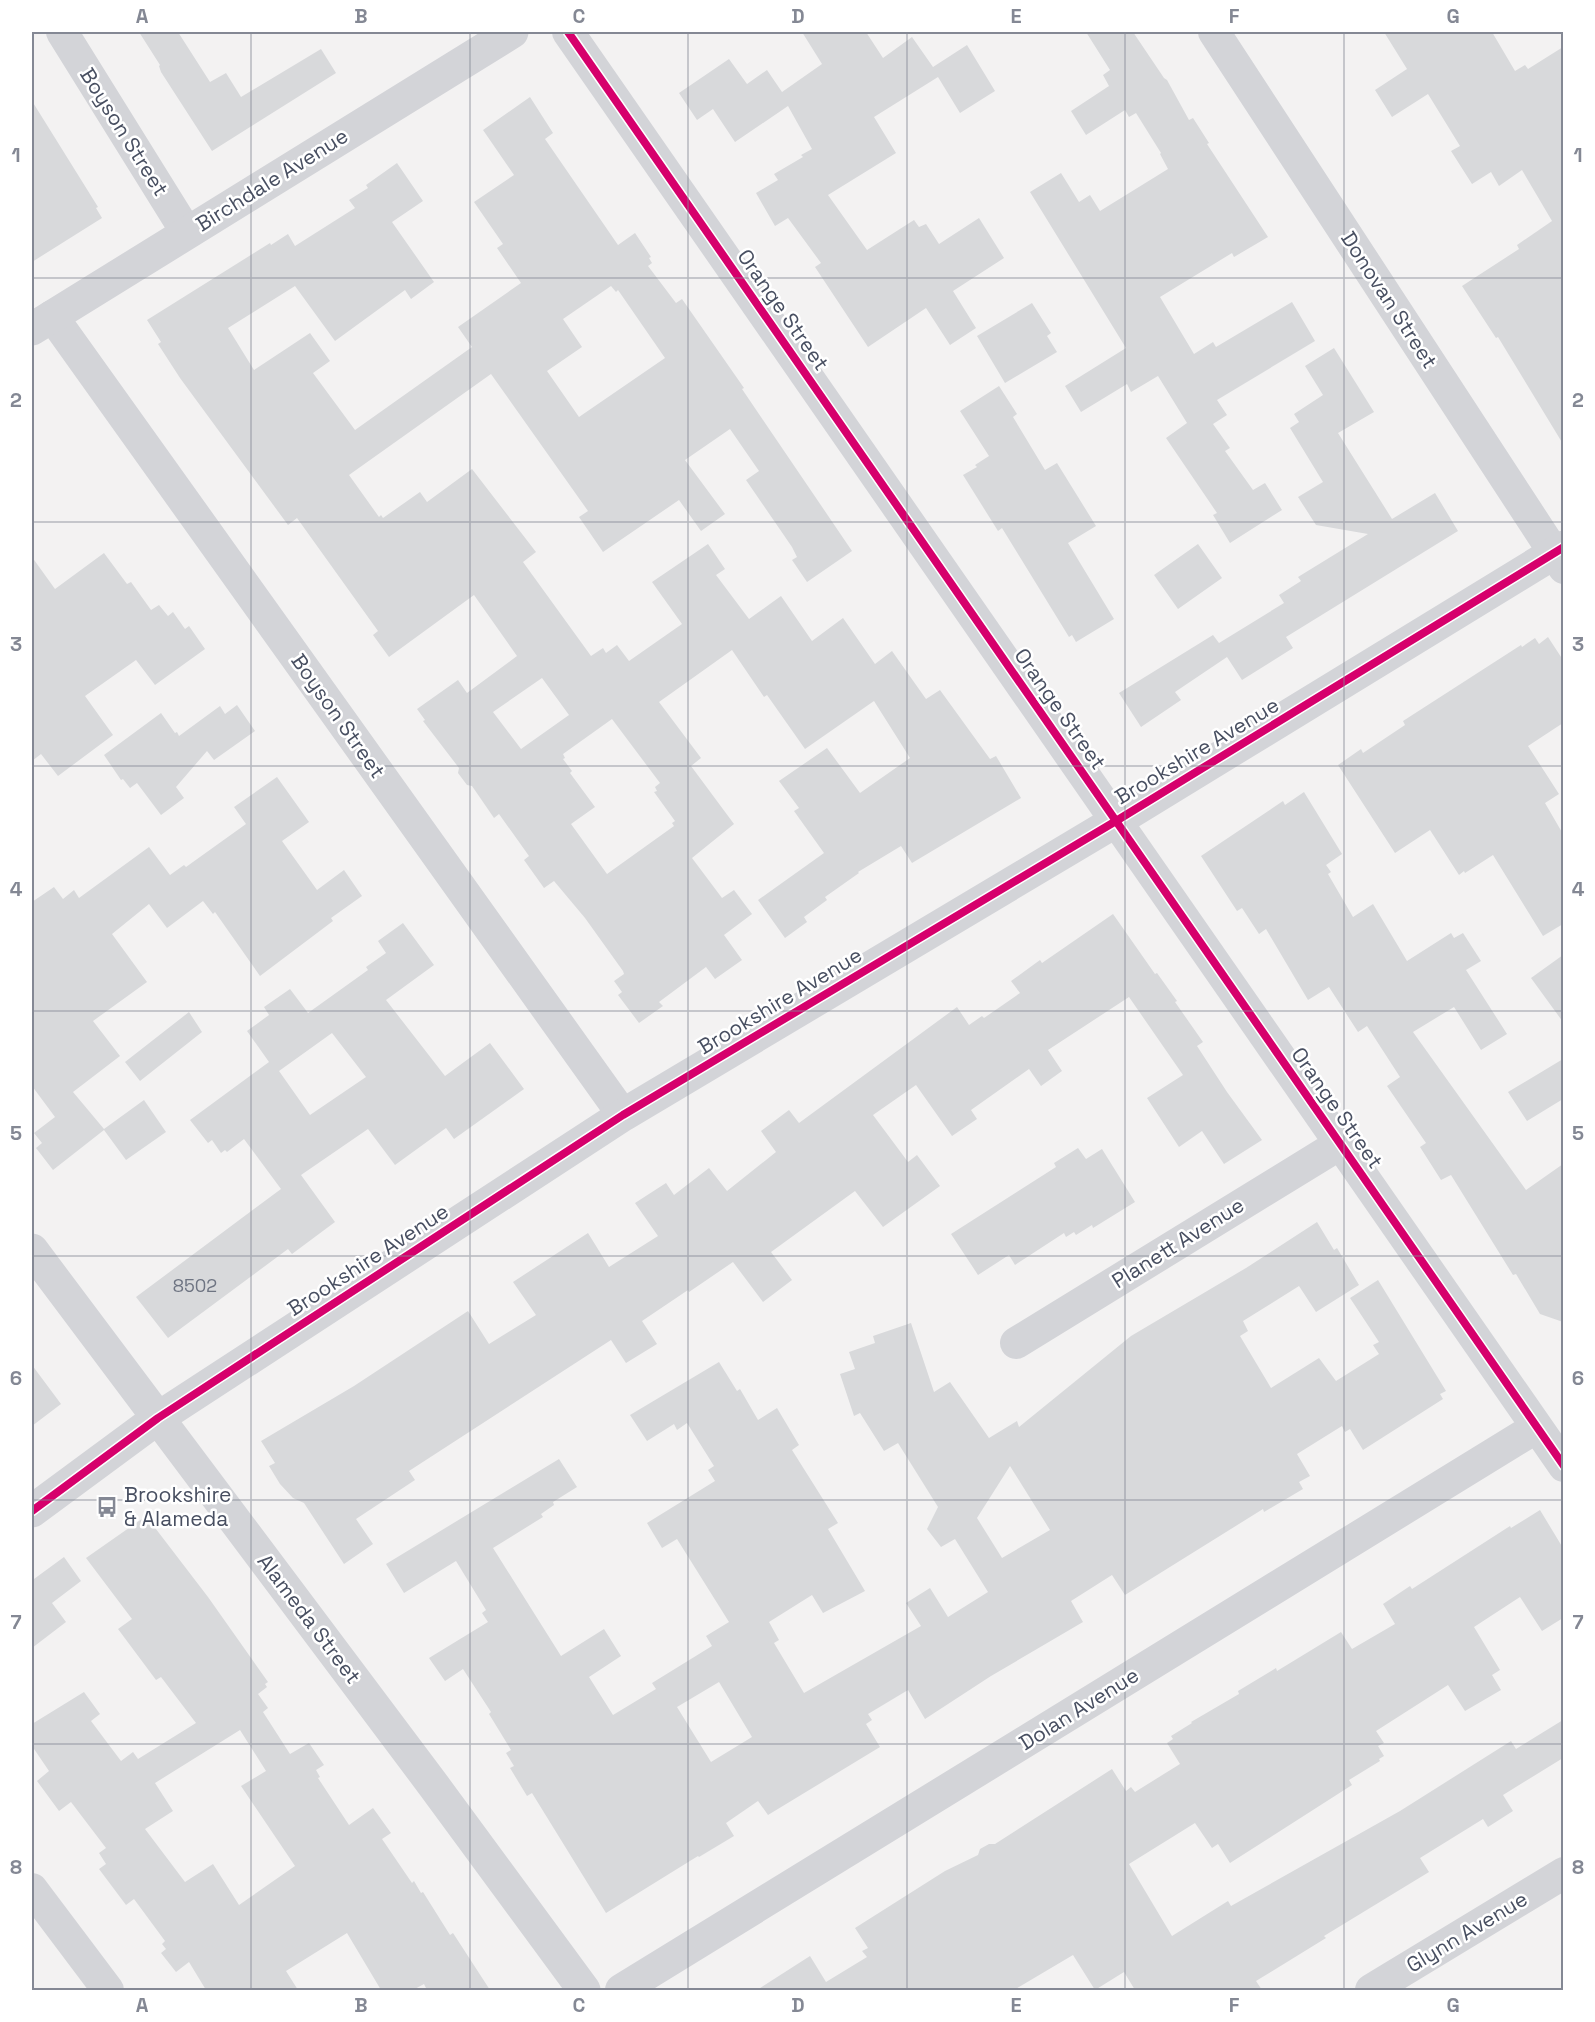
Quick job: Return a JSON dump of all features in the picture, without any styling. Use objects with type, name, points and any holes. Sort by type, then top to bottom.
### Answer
[{"type":"street","name":"Boyson Street","points":[[62,32],[187,233]]},
{"type":"street","name":"Orange Street","points":[[568,32],[1563,1466]]},
{"type":"street","name":"Donovan Street","points":[[1214,32],[1560,556]]},
{"type":"street","name":"Birchdale Avenue","points":[[42,323],[505,33]]},
{"type":"street","name":"Boyson Street","points":[[42,323],[623,1115]]},
{"type":"street","name":"Brookshire Avenue","points":[[32,1511],[158,1418],[623,1115],[1560,556]]},
{"type":"street","name":"Planett Avenue","points":[[1016,1342],[1340,1144]]},
{"type":"street","name":"Alameda Street","points":[[32,1250],[584,1990]]},
{"type":"street","name":"Dolan Avenue","points":[[621,1990],[1537,1427]]},
{"type":"street","name":"Glynn Avenue","points":[[1371,1990],[1563,1873]]},
{"type":"street","points":[[32,1889],[108,1990]]},
{"type":"building","points":[[139,32],[178,32],[210,82],[226,73],[241,97],[321,49],[336,73],[212,151],[161,72],[160,65]]},
{"type":"building","points":[[802,32],[866,32],[883,58],[912,37],[933,67],[967,45],[995,91],[960,113],[938,77],[874,117],[896,153],[828,195],[867,250],[914,220],[919,227],[926,224],[939,244],[979,218],[1004,258],[953,291],[976,328],[950,345],[926,308],[868,347],[815,267],[821,263],[788,218],[775,226],[756,193],[778,180],[774,174],[812,149],[788,106],[735,142],[713,109],[697,120],[679,93],[729,59],[747,84],[767,70],[782,92],[822,64]]},
{"type":"building","points":[[1086,32],[1133,32],[1167,80],[1189,120],[1193,118],[1209,143],[1207,144],[1268,237],[1234,257],[1232,253],[1160,297],[1194,354],[1213,342],[1216,347],[1292,302],[1315,341],[1217,400],[1227,415],[1213,424],[1230,448],[1225,451],[1253,490],[1265,483],[1282,510],[1230,543],[1213,515],[1217,513],[1166,438],[1187,423],[1158,376],[1131,392],[1127,384],[1081,412],[1065,386],[1126,348],[1030,192],[1061,173],[1079,202],[1090,195],[1100,211],[1168,169],[1161,153],[1136,113],[1129,117],[1125,110],[1086,135],[1071,111],[1109,86],[1103,75],[1110,70]]},
{"type":"building","points":[[1384,32],[1492,32],[1515,71],[1525,65],[1528,69],[1563,47],[1563,444],[1498,337],[1496,338],[1462,286],[1519,249],[1517,245],[1552,221],[1522,170],[1499,186],[1491,172],[1472,184],[1451,151],[1460,146],[1428,94],[1392,117],[1375,90],[1407,69]]},
{"type":"building","points":[[530,97],[553,133],[545,139],[618,245],[635,233],[651,257],[649,258],[652,263],[648,266],[676,303],[682,299],[852,551],[807,582],[792,560],[797,557],[792,547],[746,480],[759,471],[730,429],[685,460],[725,514],[701,531],[679,500],[603,552],[579,517],[588,511],[491,374],[349,475],[379,517],[381,515],[383,518],[420,492],[427,502],[472,469],[536,552],[523,562],[591,656],[603,648],[606,653],[617,645],[629,661],[682,624],[652,582],[708,544],[725,569],[716,575],[749,619],[781,596],[812,641],[843,618],[875,664],[892,651],[926,699],[940,690],[990,759],[996,756],[1021,798],[912,863],[901,846],[858,872],[825,897],[827,900],[804,917],[807,922],[785,938],[758,900],[824,853],[794,811],[799,808],[779,781],[827,748],[860,793],[910,758],[874,701],[805,749],[767,695],[764,697],[732,650],[659,702],[701,758],[691,766],[734,824],[692,858],[722,898],[734,890],[752,914],[724,935],[742,960],[715,979],[706,967],[659,1002],[663,1006],[639,1023],[618,995],[622,992],[614,981],[624,974],[623,971],[585,918],[554,881],[544,888],[524,860],[529,856],[499,814],[494,818],[472,786],[467,785],[458,773],[459,768],[423,721],[425,720],[417,709],[458,680],[467,693],[517,656],[474,595],[389,657],[373,635],[378,631],[297,518],[288,525],[180,378],[158,344],[161,342],[147,320],[288,234],[295,246],[355,208],[349,200],[368,188],[366,185],[397,163],[423,201],[392,222],[434,282],[411,299],[405,290],[335,341],[295,286],[228,328],[254,370],[310,333],[330,361],[313,373],[355,430],[472,347],[458,327],[521,283],[497,248],[503,244],[474,202],[514,175],[483,130]],"holes":[[[611,286],[616,292],[618,290],[665,358],[579,417],[547,371],[582,347],[563,319]],[[542,678],[569,715],[521,749],[493,712]],[[612,719],[660,783],[655,787],[657,791],[654,792],[675,821],[672,823],[674,826],[607,874],[571,824],[595,807],[570,773],[572,771],[563,759],[565,758],[563,754]]]},
{"type":"building","points":[[32,101],[98,207],[96,208],[102,218],[32,262]]},
{"type":"building","points":[[1032,303],[1051,333],[1047,336],[1057,352],[1005,383],[977,336]]},
{"type":"building","points":[[1334,348],[1374,412],[1338,433],[1392,519],[1435,493],[1458,531],[1286,637],[1293,648],[1242,680],[1227,657],[1175,692],[1181,700],[1141,727],[1119,693],[1213,635],[1219,643],[1284,603],[1279,595],[1301,581],[1298,577],[1368,534],[1316,525],[1298,497],[1323,482],[1290,428],[1299,422],[1294,414],[1323,395],[1305,366]]},
{"type":"building","points":[[999,386],[1017,414],[1013,417],[1045,470],[1057,463],[1096,526],[1068,543],[1114,619],[1076,642],[1072,635],[1069,637],[1002,528],[998,531],[963,475],[977,467],[975,465],[989,456],[960,411]]},
{"type":"building","points":[[1198,544],[1222,578],[1178,609],[1154,575]]},
{"type":"building","points":[[104,553],[127,584],[131,582],[151,610],[159,605],[168,616],[173,612],[185,629],[189,626],[205,649],[155,685],[136,660],[85,696],[113,735],[58,776],[41,754],[32,761],[32,557],[55,589]]},
{"type":"building","points":[[1548,637],[1563,660],[1563,723],[1528,746],[1559,794],[1545,803],[1563,834],[1563,924],[1543,936],[1493,855],[1459,875],[1430,830],[1395,853],[1338,765],[1361,749],[1363,753],[1405,725],[1403,721],[1521,645],[1522,647],[1535,638],[1539,644]]},
{"type":"building","points":[[237,705],[255,731],[214,760],[207,751],[176,787],[184,798],[161,815],[137,783],[130,788],[123,779],[121,780],[104,755],[161,713],[179,736],[220,706],[225,714]]},
{"type":"building","points":[[277,777],[309,822],[282,841],[317,890],[344,870],[362,896],[331,918],[333,921],[260,976],[215,912],[213,914],[203,901],[167,928],[149,904],[112,934],[147,982],[93,1021],[120,1056],[73,1092],[104,1129],[144,1100],[166,1132],[126,1160],[104,1130],[53,1170],[36,1148],[42,1143],[34,1133],[55,1117],[32,1086],[32,902],[54,887],[63,899],[74,890],[79,898],[149,847],[170,875],[184,865],[186,867],[246,824],[234,807]]},
{"type":"building","points":[[1304,792],[1342,854],[1326,865],[1331,872],[1328,874],[1353,917],[1373,904],[1407,961],[1451,933],[1454,938],[1463,933],[1481,961],[1466,970],[1507,1034],[1481,1050],[1454,1007],[1413,1032],[1526,1190],[1563,1164],[1563,1322],[1540,1314],[1451,1175],[1441,1180],[1420,1147],[1426,1143],[1387,1086],[1400,1077],[1367,1026],[1358,1032],[1329,987],[1308,1000],[1266,929],[1259,934],[1242,908],[1237,911],[1201,856],[1283,801],[1285,805]]},
{"type":"building","points":[[1113,914],[1177,1001],[1175,1002],[1203,1042],[1197,1046],[1262,1140],[1224,1164],[1202,1131],[1179,1147],[1147,1098],[1183,1075],[1129,997],[1048,1050],[1062,1071],[1041,1086],[1029,1069],[971,1110],[977,1119],[952,1136],[916,1085],[873,1115],[908,1162],[917,1155],[940,1186],[883,1227],[855,1191],[771,1252],[792,1280],[763,1302],[733,1262],[689,1292],[688,1290],[642,1321],[657,1344],[626,1363],[611,1340],[409,1471],[415,1480],[356,1519],[373,1544],[344,1564],[304,1503],[293,1498],[280,1484],[269,1466],[275,1463],[261,1441],[354,1386],[468,1311],[489,1344],[536,1315],[513,1282],[588,1233],[609,1267],[658,1236],[635,1203],[666,1183],[674,1195],[709,1168],[727,1191],[776,1152],[761,1131],[789,1110],[799,1123],[957,1007],[969,1025],[982,1016],[984,1018],[1020,993],[1011,981],[1040,960],[1042,963]]},
{"type":"building","points":[[403,923],[434,965],[386,1000],[445,1076],[490,1043],[524,1089],[454,1139],[446,1128],[395,1165],[368,1129],[301,1175],[335,1222],[292,1254],[288,1249],[168,1338],[136,1297],[281,1189],[244,1139],[227,1152],[225,1150],[221,1153],[212,1140],[208,1143],[190,1120],[269,1062],[247,1031],[269,1015],[264,1007],[290,989],[308,1013],[368,970],[366,967],[386,953],[378,941]],"holes":[[[332,1033],[366,1077],[310,1115],[279,1071]]]},
{"type":"building","points":[[1563,955],[1563,1022],[1531,978]]},
{"type":"building","points":[[189,1012],[202,1032],[140,1081],[125,1062]]},
{"type":"building","points":[[1563,1059],[1563,1099],[1527,1121],[1508,1092]]},
{"type":"building","points":[[1078,1148],[1086,1159],[1102,1149],[1135,1202],[1093,1228],[1092,1225],[1076,1235],[1074,1232],[1066,1237],[1064,1233],[1015,1265],[1009,1255],[978,1275],[951,1234],[1056,1167],[1054,1163]]},
{"type":"building","points":[[1317,1222],[1334,1250],[1337,1248],[1359,1285],[1316,1312],[1299,1286],[1243,1321],[1248,1331],[1240,1336],[1271,1388],[1319,1358],[1336,1381],[1379,1354],[1373,1345],[1379,1342],[1350,1298],[1378,1280],[1446,1391],[1440,1394],[1443,1399],[1363,1450],[1350,1429],[1345,1432],[1342,1426],[1297,1454],[1310,1476],[1299,1482],[1303,1489],[1264,1512],[1263,1509],[1125,1595],[1112,1575],[1071,1601],[1083,1622],[991,1676],[925,1719],[908,1690],[868,1714],[872,1720],[866,1724],[880,1747],[768,1815],[758,1801],[726,1823],[734,1836],[606,1913],[532,1793],[527,1796],[510,1768],[514,1766],[506,1753],[511,1750],[489,1714],[491,1712],[463,1669],[445,1681],[429,1658],[488,1622],[482,1613],[486,1610],[456,1561],[404,1593],[386,1564],[559,1459],[577,1487],[553,1502],[554,1505],[541,1514],[543,1517],[493,1548],[561,1656],[604,1629],[621,1656],[589,1677],[613,1715],[656,1689],[652,1683],[712,1646],[706,1636],[729,1622],[677,1539],[662,1548],[647,1523],[715,1481],[708,1470],[714,1466],[687,1423],[677,1430],[674,1424],[647,1441],[630,1415],[719,1362],[737,1391],[740,1389],[758,1420],[777,1408],[799,1445],[792,1450],[838,1523],[828,1529],[865,1591],[823,1613],[812,1595],[769,1622],[779,1640],[774,1643],[804,1693],[921,1626],[906,1603],[930,1588],[948,1617],[988,1592],[955,1539],[941,1547],[927,1529],[938,1507],[898,1443],[884,1451],[860,1413],[854,1416],[840,1374],[855,1369],[849,1352],[875,1343],[873,1336],[911,1323],[934,1392],[950,1382],[989,1438],[1017,1421],[1019,1427],[1131,1336],[1246,1268]],"holes":[[[1010,1466],[1050,1530],[1002,1558],[977,1518]],[[719,1682],[752,1737],[711,1762],[677,1707]]]},
{"type":"building","points":[[32,1365],[61,1404],[32,1426]]},
{"type":"building","points":[[1540,1510],[1563,1548],[1563,1618],[1542,1631],[1520,1597],[1474,1627],[1500,1670],[1492,1675],[1501,1690],[1465,1711],[1448,1685],[1376,1731],[1384,1743],[1378,1746],[1384,1756],[1379,1759],[1380,1761],[1349,1780],[1352,1785],[1230,1863],[1218,1844],[1212,1848],[1195,1823],[1129,1864],[1172,1936],[1228,1901],[1231,1906],[1400,1811],[1511,1741],[1516,1749],[1563,1720],[1563,1758],[1503,1795],[1513,1811],[1488,1827],[1483,1819],[1420,1858],[1429,1872],[1324,1936],[1326,1938],[1256,1981],[1262,1990],[1135,1990],[1124,1972],[1095,1990],[1073,1955],[1014,1990],[757,1990],[810,1956],[826,1982],[867,1957],[862,1951],[868,1948],[855,1928],[945,1871],[978,1855],[980,1849],[989,1844],[995,1844],[1112,1769],[1126,1791],[1131,1787],[1135,1792],[1180,1764],[1167,1743],[1173,1739],[1171,1736],[1191,1722],[1239,1694],[1238,1691],[1276,1668],[1277,1671],[1341,1632],[1352,1649],[1395,1624],[1383,1604],[1410,1586],[1412,1589],[1510,1526],[1511,1528]]},
{"type":"building","points":[[146,1516],[208,1597],[268,1682],[265,1684],[267,1687],[258,1694],[268,1708],[263,1712],[290,1754],[309,1743],[324,1765],[316,1770],[320,1777],[318,1778],[349,1825],[373,1808],[391,1833],[382,1839],[412,1883],[414,1881],[421,1893],[423,1892],[450,1935],[453,1933],[490,1990],[427,1990],[424,1984],[413,1990],[381,1990],[347,1933],[286,1971],[298,1990],[206,1990],[189,1962],[176,1972],[161,1953],[166,1949],[162,1944],[165,1941],[134,1899],[126,1905],[99,1869],[106,1864],[99,1853],[106,1848],[71,1802],[59,1811],[37,1781],[49,1771],[32,1746],[32,1724],[84,1692],[100,1714],[91,1721],[121,1761],[133,1752],[138,1759],[196,1723],[161,1677],[156,1680],[118,1629],[132,1619],[86,1558]],"holes":[[[240,1730],[266,1771],[241,1786],[295,1866],[239,1905],[213,1864],[185,1882],[145,1829],[173,1811],[155,1783]]]},
{"type":"building","points":[[64,1557],[81,1581],[52,1603],[66,1622],[32,1648],[32,1576],[34,1579]]},
{"type":"cycle path","points":[[568,32],[1564,1466]]},
{"type":"cycle path","points":[[32,1511],[158,1418],[623,1115],[1116,821],[1564,547]]},
{"type":"place","name":"Brookshire & Alameda","points":[[107,1507]]}]
